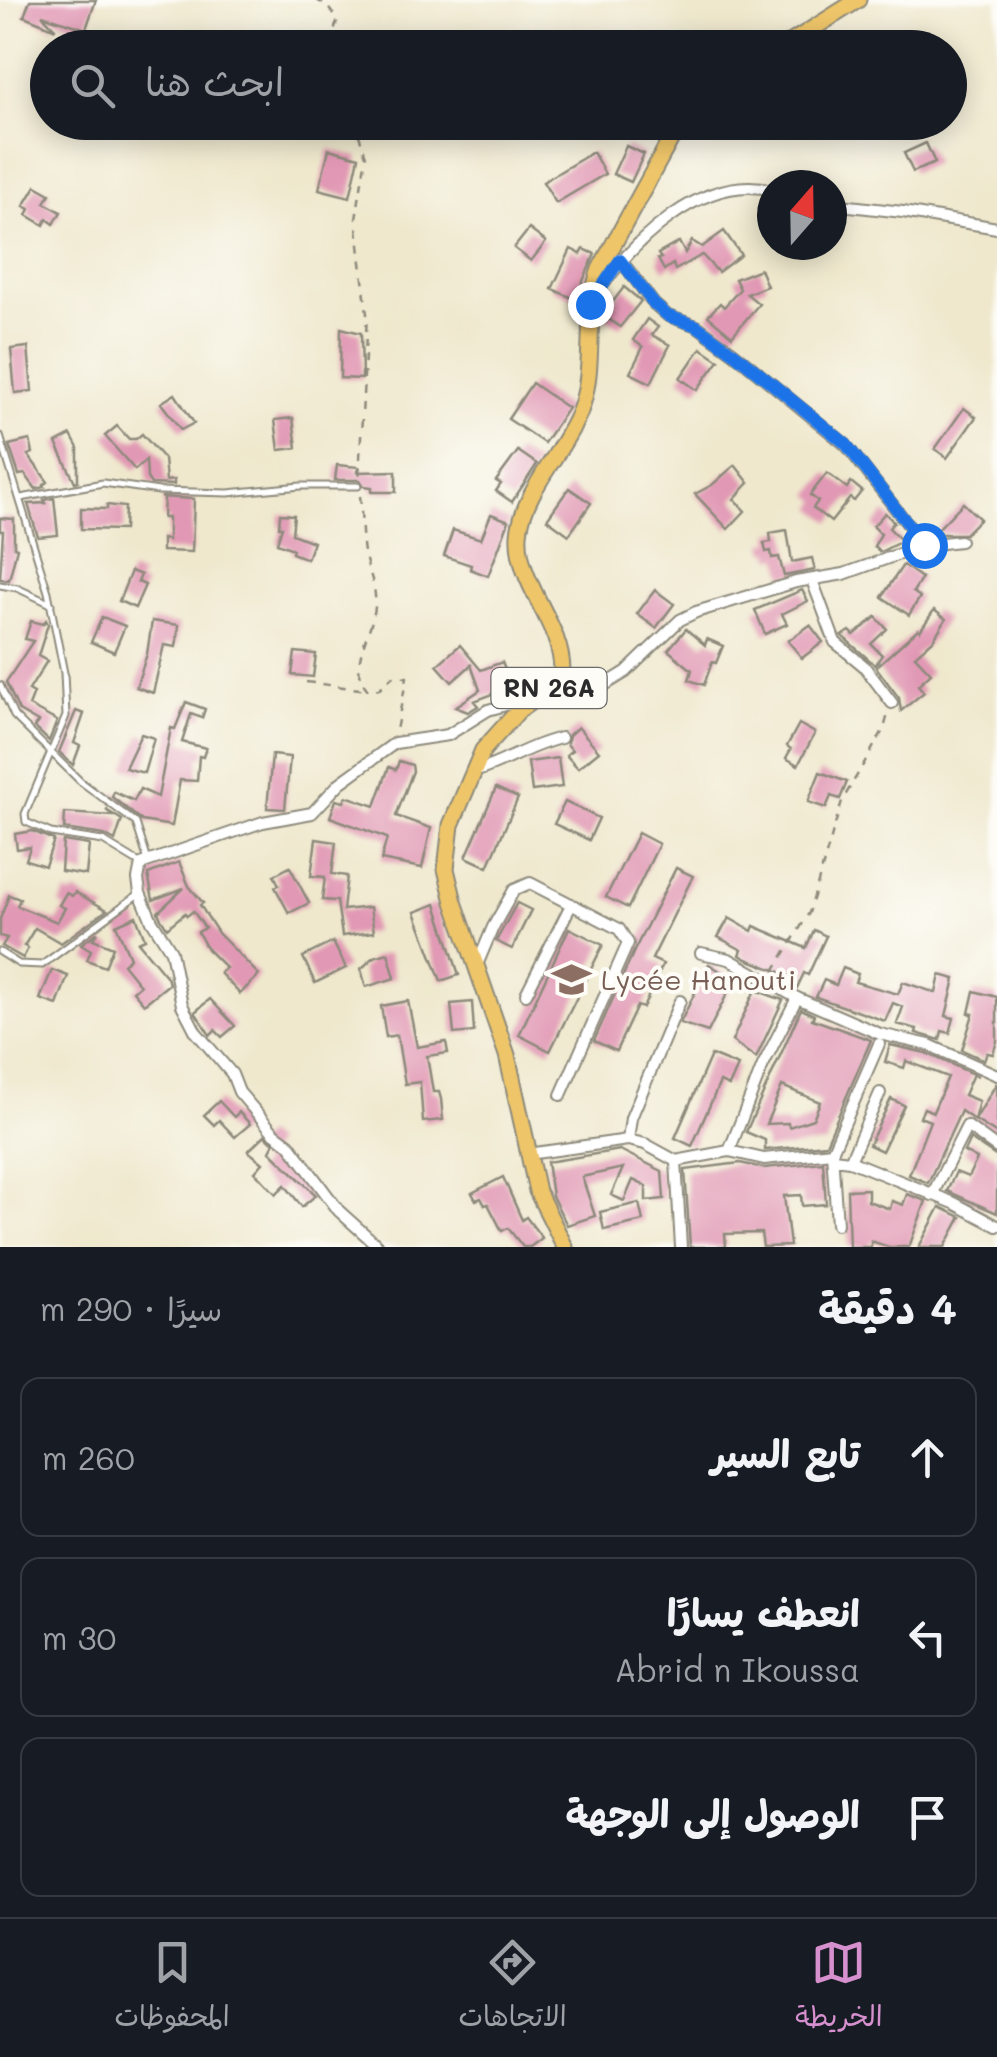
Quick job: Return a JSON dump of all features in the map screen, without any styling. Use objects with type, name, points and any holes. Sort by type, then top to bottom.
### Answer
[{"type":"main road","points":[[810,30],[858,0]]},
{"type":"main road","name":"RN 26A","points":[[565,1247],[537,1191],[507,1056],[446,868],[451,825],[483,750],[562,671],[562,662],[520,555],[519,531],[526,510],[580,408],[589,371],[590,304],[600,268],[670,140]]},
{"type":"street","points":[[590,304],[620,260],[660,223],[727,187],[757,189]]},
{"type":"street","points":[[847,206],[997,228]]},
{"type":"street","points":[[620,260],[668,316],[697,326],[846,444],[924,545]]},
{"type":"street","points":[[379,1247],[330,1199],[289,1144],[240,1092],[232,1074],[196,1032],[182,1005],[171,951],[152,922],[140,893],[138,879],[144,862],[262,822],[312,813],[340,784],[391,746],[448,735],[488,710],[541,694],[600,688],[626,672],[680,620],[727,602],[844,574],[924,545],[960,542]]},
{"type":"street","points":[[812,580],[835,642],[864,666],[892,702]]},
{"type":"street","points":[[473,772],[498,766],[541,742],[561,738]]},
{"type":"street","points":[[477,966],[514,890],[530,883],[619,929],[628,944],[561,1096]]},
{"type":"street","points":[[526,994],[571,905]]},
{"type":"street","points":[[702,953],[729,959],[797,998],[880,1034],[929,1045],[997,1075]]},
{"type":"street","points":[[729,1151],[797,998]]},
{"type":"street","points":[[628,1140],[631,1118],[680,1001]]},
{"type":"street","points":[[837,1224],[832,1156],[879,1044]]},
{"type":"street","points":[[850,1161],[880,1093]]},
{"type":"street","points":[[932,1195],[967,1126],[997,1148]]},
{"type":"street","points":[[528,1154],[628,1140],[645,1144],[676,1161],[729,1151],[764,1158],[832,1156],[932,1195],[997,1226]]},
{"type":"street","points":[[676,1161],[682,1247]]},
{"type":"lane","points":[[0,436],[51,604],[64,673],[66,716],[26,822],[50,833],[104,841],[144,862]]},
{"type":"lane","points":[[21,498],[102,483],[159,491],[228,492],[358,486]]},
{"type":"lane","points":[[0,584],[51,604]]},
{"type":"lane","points":[[0,685],[14,716],[50,753],[96,795],[136,823],[144,862]]},
{"type":"lane","points":[[0,952],[19,964],[42,965],[140,893]]},
{"type":"path","points":[[316,0],[326,5],[338,20],[334,30]]},
{"type":"path","points":[[361,140],[366,156],[356,219],[367,314],[358,486],[364,552],[375,584],[375,611],[359,662],[360,682],[368,690]]},
{"type":"path","points":[[306,682],[368,690],[379,689],[392,676],[408,677],[391,746]]},
{"type":"path","points":[[770,982],[809,913],[842,801],[884,729],[892,702]]},
{"type":"building","points":[[30,0],[96,0],[86,29],[42,15],[56,29],[24,16]]},
{"type":"building","points":[[926,143],[935,163],[913,172],[904,153]]},
{"type":"building","points":[[626,146],[644,154],[631,182],[613,174]]},
{"type":"building","points":[[329,149],[359,157],[350,197],[319,189]]},
{"type":"building","points":[[593,152],[605,174],[556,203],[543,182]]},
{"type":"building","points":[[36,186],[50,194],[45,203],[61,212],[54,224],[47,219],[44,225],[27,215],[30,209],[24,206]]},
{"type":"building","points":[[529,229],[546,242],[531,261],[514,248]]},
{"type":"building","points":[[724,231],[741,255],[718,272],[702,255],[675,270],[673,264],[664,270],[658,259],[658,254],[679,242],[685,253],[692,241],[702,247]]},
{"type":"building","points":[[571,249],[595,254],[575,299],[552,289]]},
{"type":"building","points":[[760,269],[767,286],[747,294],[759,304],[732,336],[708,316],[720,303],[724,307],[740,289],[735,279]]},
{"type":"building","points":[[624,287],[641,301],[620,327],[603,315]]},
{"type":"building","points":[[647,319],[658,327],[652,335],[670,345],[651,383],[630,373],[643,347],[633,340]]},
{"type":"building","points":[[341,328],[361,333],[362,379],[340,378]]},
{"type":"building","points":[[28,347],[32,391],[15,393],[11,349]]},
{"type":"building","points":[[701,348],[719,360],[697,390],[680,378]]},
{"type":"building","points":[[532,383],[568,408],[544,443],[508,419]]},
{"type":"building","points":[[175,394],[194,423],[181,430],[161,403]]},
{"type":"building","points":[[964,408],[976,417],[947,458],[935,449]]},
{"type":"building","points":[[293,418],[297,448],[279,450],[275,420]]},
{"type":"building","points":[[117,426],[129,439],[142,434],[164,459],[166,481],[174,480],[174,485],[151,484],[146,460],[135,470],[105,436]]},
{"type":"building","points":[[71,435],[78,448],[75,482],[56,443]]},
{"type":"building","points":[[30,440],[33,453],[28,455],[48,482],[36,489],[25,474],[19,475],[9,445]]},
{"type":"building","points":[[518,451],[537,464],[512,502],[496,491],[501,484],[496,481]]},
{"type":"building","points":[[337,465],[359,467],[358,472],[396,471],[396,492],[372,492],[372,487],[364,486],[360,480],[335,480]]},
{"type":"building","points":[[735,465],[749,483],[734,499],[745,511],[728,529],[695,494]]},
{"type":"building","points":[[827,473],[847,488],[851,482],[862,491],[854,501],[850,498],[831,522],[813,508],[818,501],[810,495]]},
{"type":"building","points":[[569,488],[591,503],[569,535],[547,519]]},
{"type":"building","points":[[161,497],[194,499],[192,552],[162,551],[162,539],[168,540],[168,518],[163,518]]},
{"type":"building","points":[[54,498],[58,535],[38,537],[28,504],[46,503],[44,500]]},
{"type":"building","points":[[963,503],[980,519],[965,534],[942,534],[937,530]]},
{"type":"building","points":[[107,505],[125,507],[124,530],[81,529],[81,508],[107,509]]},
{"type":"building","points":[[885,513],[894,522],[889,528],[902,541],[880,552],[874,546],[881,534],[873,526]]},
{"type":"building","points":[[280,514],[294,515],[292,534],[313,542],[307,559],[277,543],[282,527]]},
{"type":"building","points":[[491,514],[509,521],[488,576],[444,556],[453,530],[481,539]]},
{"type":"building","points":[[0,518],[14,519],[17,548],[9,580],[0,579]]},
{"type":"building","points":[[787,530],[792,562],[812,558],[815,570],[784,576],[779,557],[772,558],[771,551],[766,552],[764,543],[771,542],[770,533]]},
{"type":"building","points":[[903,565],[922,578],[913,592],[920,597],[909,615],[882,597]]},
{"type":"building","points":[[131,571],[141,575],[138,582],[145,585],[135,608],[119,601]]},
{"type":"building","points":[[655,590],[674,604],[656,628],[637,614]]},
{"type":"building","points":[[802,590],[808,601],[782,614],[787,624],[765,634],[755,610]]},
{"type":"building","points":[[934,610],[946,619],[933,640],[915,656],[931,673],[918,685],[924,692],[901,711],[899,698],[876,667],[920,631]]},
{"type":"building","points":[[102,617],[125,626],[114,652],[91,642]]},
{"type":"building","points":[[876,617],[887,629],[871,644],[882,655],[875,665],[842,636],[850,631],[854,635]]},
{"type":"building","points":[[46,620],[38,656],[47,661],[29,690],[34,693],[29,706],[57,721],[49,741],[34,727],[38,722],[19,711],[6,682],[33,641],[25,639],[31,621],[43,624]]},
{"type":"building","points":[[152,621],[179,625],[176,647],[164,645],[153,693],[136,687]]},
{"type":"building","points":[[810,625],[823,642],[802,658],[788,641]]},
{"type":"building","points":[[686,629],[705,645],[707,639],[723,646],[704,685],[689,680],[692,670],[668,650]]},
{"type":"building","points":[[460,645],[481,670],[502,662],[512,687],[474,701],[478,706],[468,712],[455,707],[480,690],[471,665],[452,682],[437,665]]},
{"type":"building","points":[[295,652],[316,654],[313,677],[292,675]]},
{"type":"building","points":[[186,702],[205,709],[202,718],[191,714],[182,742],[206,748],[203,757],[199,756],[197,781],[180,780],[172,826],[142,821],[112,797],[114,792],[134,801],[140,789],[158,797],[171,728],[175,729]]},
{"type":"building","points":[[76,711],[84,714],[74,743],[80,746],[73,765],[59,752]]},
{"type":"building","points":[[799,724],[815,733],[798,765],[786,758],[791,749],[787,746]]},
{"type":"building","points":[[578,727],[599,751],[578,768],[566,755],[572,750],[567,744],[569,735]]},
{"type":"building","points":[[141,734],[154,738],[144,773],[125,768]]},
{"type":"building","points":[[272,755],[290,757],[285,809],[267,808]]},
{"type":"building","points":[[558,758],[562,787],[532,791],[528,762]]},
{"type":"building","points":[[399,761],[412,765],[413,771],[396,816],[431,828],[422,868],[381,860],[387,838],[330,817],[336,800],[344,802],[346,796],[375,806],[389,767],[396,770]]},
{"type":"building","points":[[820,772],[847,782],[840,799],[831,796],[826,808],[808,802]]},
{"type":"building","points":[[496,788],[518,798],[488,867],[466,857]]},
{"type":"building","points":[[565,802],[599,818],[589,840],[554,824]]},
{"type":"building","points":[[106,810],[122,820],[115,841],[104,835],[64,829],[65,813],[114,816]]},
{"type":"building","points":[[32,831],[54,840],[45,866],[26,860],[30,847],[17,849],[15,834]]},
{"type":"building","points":[[638,833],[659,844],[628,908],[606,897]]},
{"type":"building","points":[[316,839],[336,842],[332,874],[347,876],[343,910],[370,907],[374,932],[342,936],[337,901],[322,900],[325,877],[311,876]]},
{"type":"building","points":[[63,841],[89,845],[86,875],[61,871]]},
{"type":"building","points":[[179,862],[218,933],[259,975],[240,994],[220,973],[226,968],[207,949],[198,932],[205,928],[193,911],[167,928],[160,917],[158,912],[184,888],[153,900],[148,874]]},
{"type":"building","points":[[290,867],[309,903],[289,913],[275,887],[279,885],[274,875]]},
{"type":"building","points":[[676,868],[693,876],[652,959],[663,964],[643,1008],[637,1006],[616,1051],[594,1041]]},
{"type":"building","points":[[75,892],[107,910],[61,943],[35,928],[24,946],[28,948],[23,958],[2,946],[7,938],[0,936],[0,919],[9,895],[20,899],[17,906],[57,922],[65,908],[59,905],[66,893],[72,896]]},
{"type":"building","points":[[517,903],[531,910],[512,949],[496,941]]},
{"type":"building","points":[[436,904],[459,975],[441,981],[415,912]]},
{"type":"building","points":[[136,916],[145,939],[138,942],[169,984],[144,1004],[133,991],[140,985],[123,964],[130,958],[116,925]]},
{"type":"building","points":[[729,918],[752,931],[754,926],[806,948],[814,930],[826,936],[808,975],[804,973],[797,988],[787,982],[790,976],[747,959],[740,955],[742,950],[718,937]]},
{"type":"building","points":[[569,928],[603,945],[550,1051],[519,1035]]},
{"type":"building","points":[[98,932],[93,939],[113,947],[105,967],[87,960],[91,950],[81,944]]},
{"type":"building","points":[[333,942],[346,968],[315,983],[303,957]]},
{"type":"building","points":[[388,953],[395,978],[366,987],[361,969],[374,957]]},
{"type":"building","points":[[709,964],[734,980],[708,1032],[680,1023]]},
{"type":"building","points":[[843,968],[858,974],[855,982],[898,994],[903,982],[936,993],[940,975],[955,979],[946,1016],[954,1018],[950,1033],[942,1031],[940,1040],[897,1024],[903,1007],[893,1003],[885,1021],[816,997],[824,980],[836,985]]},
{"type":"building","points":[[52,970],[68,976],[57,1005],[40,999]]},
{"type":"building","points":[[755,990],[783,1000],[756,1058],[732,1041]]},
{"type":"building","points":[[974,991],[997,997],[997,1041],[993,1054],[987,1053],[984,1060],[962,1050],[973,1014],[969,1013]]},
{"type":"building","points":[[210,999],[235,1026],[222,1037],[215,1030],[210,1035],[195,1012]]},
{"type":"building","points":[[408,1001],[417,1047],[446,1042],[448,1053],[427,1056],[433,1092],[439,1092],[441,1099],[443,1120],[423,1122],[420,1082],[405,1084],[397,1035],[386,1037],[381,1006]]},
{"type":"building","points":[[472,1002],[474,1032],[454,1034],[451,1004]]},
{"type":"building","points":[[801,1009],[814,1015],[812,1019],[871,1040],[826,1144],[765,1150],[765,1140],[746,1132]],"holes":[[[782,1086],[820,1102],[813,1119],[789,1127],[788,1123],[766,1124]]]},
{"type":"building","points":[[890,1045],[926,1053],[978,1076],[973,1074],[964,1095],[979,1101],[974,1120],[961,1111],[928,1183],[909,1175],[930,1121],[920,1117],[924,1108],[933,1112],[948,1077],[906,1061],[904,1068],[885,1062]]},
{"type":"building","points":[[711,1055],[738,1066],[729,1086],[720,1082],[692,1146],[675,1138]]},
{"type":"building","points":[[997,1084],[997,1134],[975,1120]]},
{"type":"building","points":[[891,1099],[904,1105],[882,1151],[869,1145]]},
{"type":"building","points":[[219,1101],[234,1117],[239,1112],[250,1124],[235,1137],[219,1120],[214,1125],[204,1115]]},
{"type":"building","points":[[265,1135],[274,1143],[270,1151],[316,1195],[302,1207],[285,1185],[276,1194],[255,1172],[263,1163],[248,1151]]},
{"type":"building","points":[[970,1139],[997,1157],[997,1213],[947,1191],[956,1172],[968,1177],[977,1159],[964,1152]]},
{"type":"building","points":[[620,1150],[662,1171],[664,1199],[646,1201],[646,1186],[633,1180],[624,1201],[611,1195],[623,1168],[582,1177],[595,1216],[567,1225],[552,1196],[547,1162]]},
{"type":"building","points":[[823,1162],[826,1204],[802,1206],[801,1195],[784,1196],[790,1246],[763,1247],[761,1233],[725,1234],[726,1247],[690,1247],[685,1170],[740,1163],[764,1168]]},
{"type":"building","points":[[503,1177],[522,1220],[526,1217],[542,1238],[530,1247],[523,1247],[508,1228],[502,1231],[488,1204],[481,1198],[476,1200],[472,1193]]},
{"type":"building","points":[[868,1189],[868,1201],[890,1209],[892,1201],[903,1205],[907,1194],[926,1201],[909,1247],[889,1247],[871,1241],[871,1247],[849,1247],[847,1190]]},
{"type":"building","points":[[639,1203],[643,1221],[604,1230],[600,1212]]},
{"type":"building","points":[[940,1207],[961,1217],[945,1247],[919,1247]]},
{"type":"place","name":"Lycée Hanouti","points":[[571,980]]},
{"type":"route","points":[[590,304],[620,260],[668,316],[697,326],[846,444],[924,545]]}]
